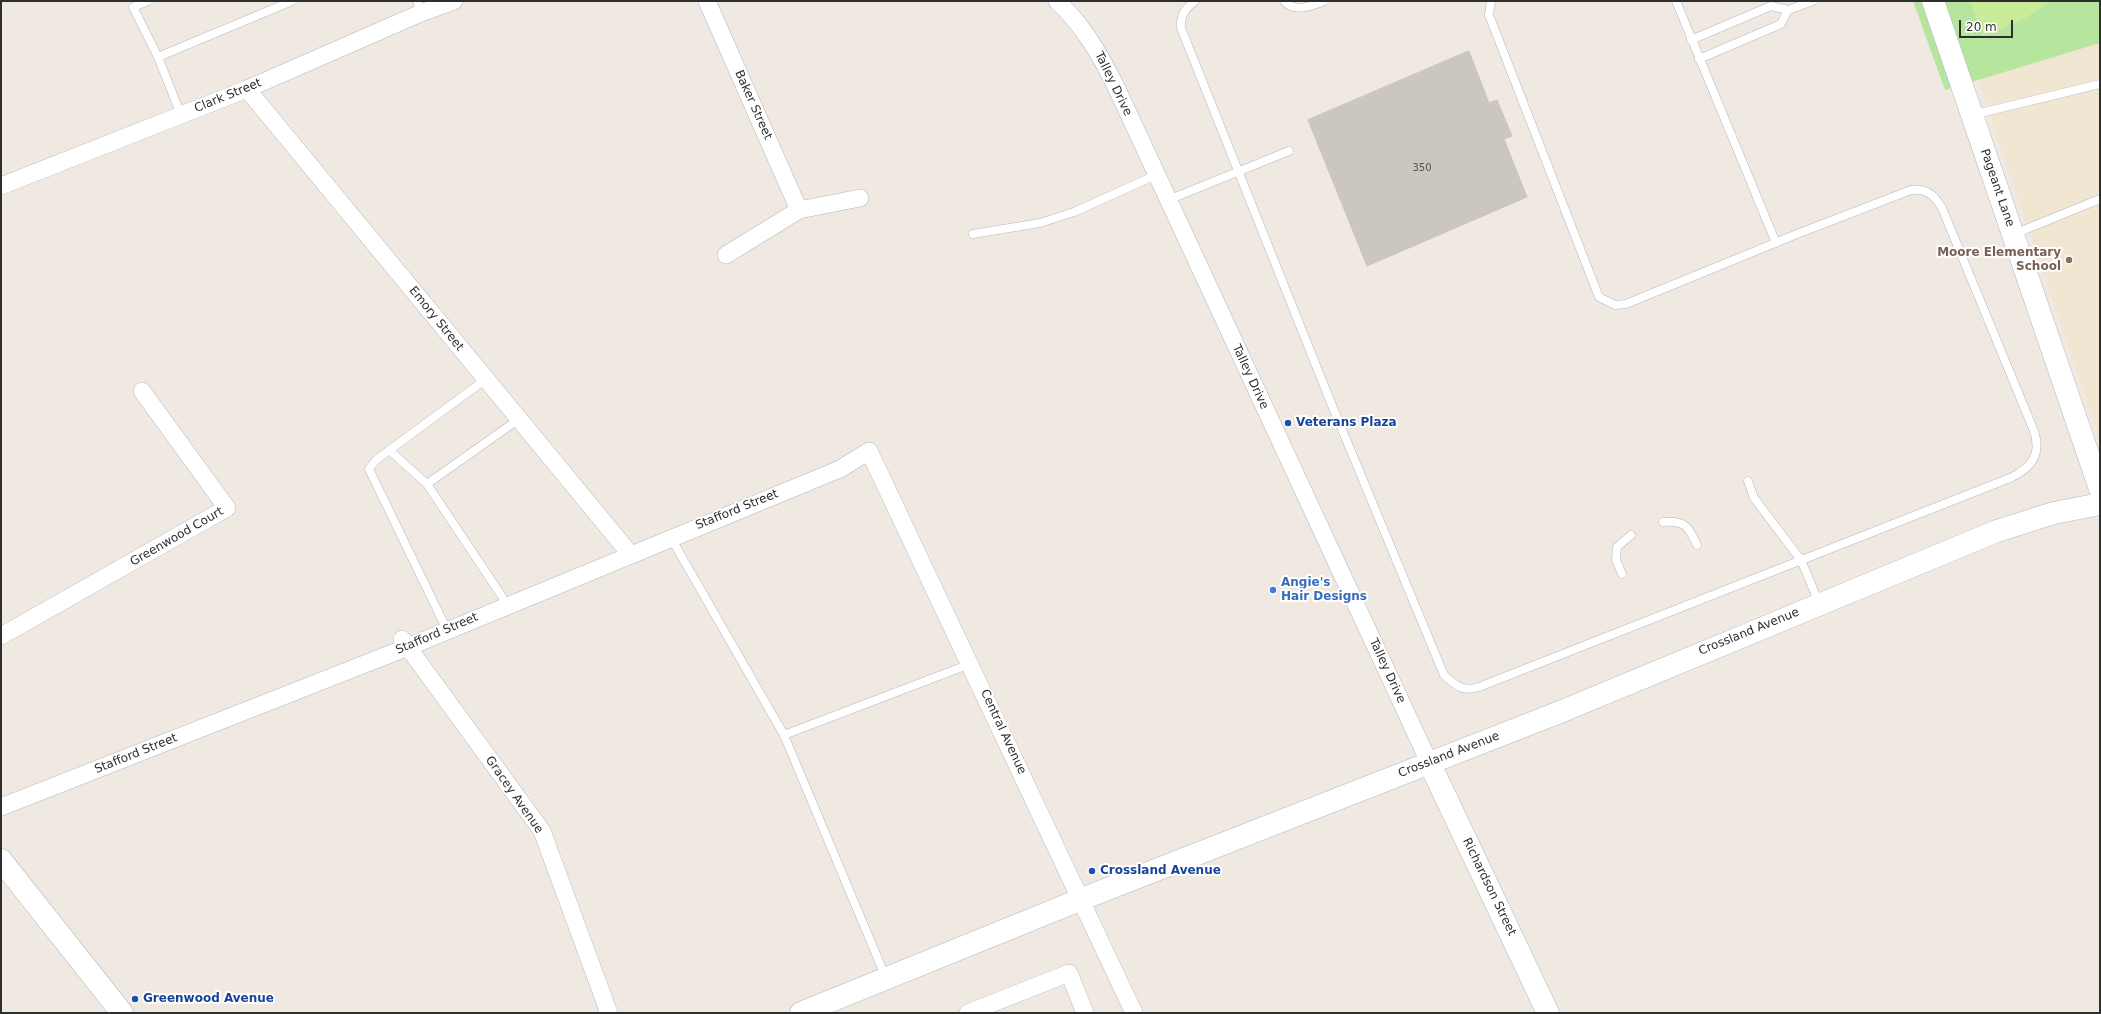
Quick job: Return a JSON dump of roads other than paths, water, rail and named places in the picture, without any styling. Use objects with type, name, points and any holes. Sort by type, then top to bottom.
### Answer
[{"type":"main road","name":"Pageant Lane","points":[[1933,1],[2100,489]]},
{"type":"main road","name":"Crossland Avenue","points":[[801,1013],[1082,899],[1560,712],[1997,531],[2054,513],[2100,504]]},
{"type":"main road","name":"Richardson Street","points":[[1429,762],[1548,1013]]},
{"type":"main road","points":[[1,860],[122,1013]]},
{"type":"street","name":"Clark Street","points":[[1,186],[247,89],[419,7],[454,1]]},
{"type":"street","name":"Baker Street","points":[[706,1],[799,210]]},
{"type":"street","name":"Talley Drive","points":[[1057,1],[1067,10],[1098,50],[1429,762]]},
{"type":"street","name":"Emory Street","points":[[247,89],[626,549]]},
{"type":"street","points":[[726,255],[799,210],[860,198]]},
{"type":"street","name":"Greenwood Court","points":[[1,636],[228,508],[142,391]]},
{"type":"street","name":"Stafford Street","points":[[1,807],[405,643],[447,630],[507,604],[840,469],[869,451]]},
{"type":"street","name":"Central Avenue","points":[[869,451],[1082,899],[1134,1013]]},
{"type":"street","name":"Gracey Avenue","points":[[405,643],[542,830],[609,1013]]},
{"type":"street","points":[[968,1013],[1069,973],[1085,1013]]},
{"type":"lane","points":[[148,1],[131,4],[158,57],[181,115]]},
{"type":"lane","points":[[158,57],[292,1]]},
{"type":"lane","points":[[1195,1],[1186,9],[1180,19],[1181,28],[1331,403],[1444,675],[1452,683],[1469,690],[1479,687],[2019,474],[2030,464],[2035,456],[2037,441],[1942,208],[1936,197],[1920,189],[1911,190],[1626,304],[1615,305],[1599,297],[1489,15],[1491,1]]},
{"type":"lane","points":[[1284,1],[1294,8],[1311,6],[1324,1]]},
{"type":"lane","points":[[1676,1],[1776,243]]},
{"type":"lane","points":[[1699,59],[1781,24],[1788,10],[1785,1]]},
{"type":"lane","points":[[1691,40],[1772,6],[1788,10],[1813,1]]},
{"type":"lane","points":[[1972,115],[2100,84]]},
{"type":"lane","points":[[1168,200],[1289,151]]},
{"type":"lane","points":[[973,234],[1040,223],[1074,212],[1156,175]]},
{"type":"lane","points":[[2013,234],[2100,199]]},
{"type":"lane","points":[[447,630],[369,469],[376,460],[389,450],[486,379]]},
{"type":"lane","points":[[427,484],[519,419]]},
{"type":"lane","points":[[389,450],[427,484],[507,604]]},
{"type":"lane","points":[[1748,481],[1754,498],[1802,560],[1820,604]]},
{"type":"lane","points":[[1663,522],[1680,522],[1685,525],[1689,528],[1696,545]]},
{"type":"lane","points":[[1622,574],[1616,560],[1617,547],[1631,535]]},
{"type":"lane","points":[[671,537],[784,735],[886,978]]},
{"type":"lane","points":[[784,735],[970,664]]},
{"type":"place","name":"Moore Elementary School","points":[[2069,260]]},
{"type":"place","name":"Veterans Plaza","points":[[1288,423]]},
{"type":"place","name":"Angie's Hair Designs","points":[[1273,590]]},
{"type":"place","name":"Crossland Avenue","points":[[1092,871]]},
{"type":"place","name":"Greenwood Avenue","points":[[135,999]]}]
